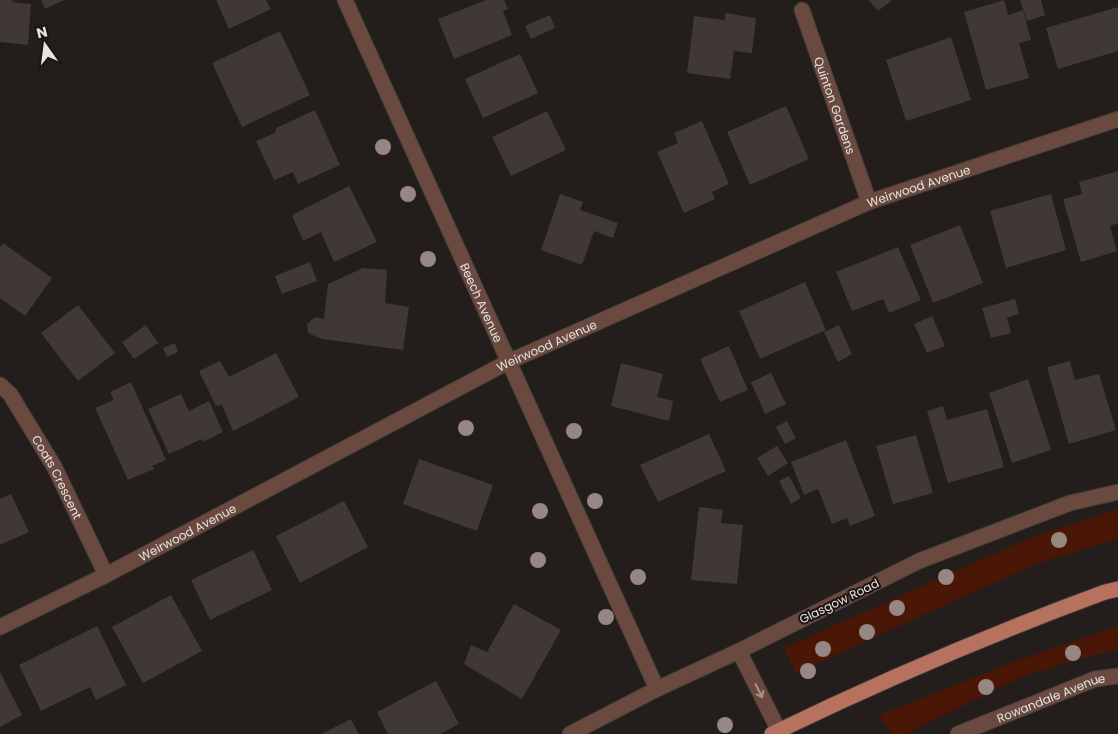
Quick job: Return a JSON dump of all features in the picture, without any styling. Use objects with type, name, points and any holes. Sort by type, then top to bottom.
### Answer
[{"type":"main road","points":[[775,732],[914,667],[1024,622],[1118,589]]},
{"type":"street","name":"Beech Avenue","points":[[345,0],[657,688]]},
{"type":"street","name":"Quinton Gardens","points":[[802,10],[869,202]]},
{"type":"street","name":"Weirwood Avenue","points":[[0,627],[106,575],[508,362],[869,202],[1118,119]]},
{"type":"street","name":"Coats Crescent","points":[[0,385],[10,394],[55,468],[106,575]]},
{"type":"street","name":"Glasgow Road","points":[[580,732],[657,688],[739,650],[919,561],[1070,503],[1118,492]]},
{"type":"street","points":[[739,650],[775,732]]},
{"type":"street","name":"Rowandale Avenue","points":[[958,734],[1095,679],[1118,676]]},
{"type":"shaded area","points":[[1118,509],[1118,539],[1033,565],[796,673],[784,648],[1032,537]]},
{"type":"shaded area","points":[[1118,626],[1118,650],[1023,676],[906,734],[892,734],[879,715],[1008,664]]},
{"type":"building","points":[[0,0],[13,0],[12,2],[31,4],[28,45],[0,42]]},
{"type":"building","points":[[41,0],[64,0],[45,9]]},
{"type":"building","points":[[216,0],[266,0],[271,9],[229,29]]},
{"type":"building","points":[[486,0],[504,0],[508,9],[503,11],[512,35],[454,59],[438,19]]},
{"type":"building","points":[[869,0],[892,0],[878,11]]},
{"type":"building","points":[[1004,0],[1008,15],[1023,10],[1031,40],[1019,43],[1029,78],[986,90],[964,12]]},
{"type":"building","points":[[1020,0],[1041,0],[1045,15],[1027,21]]},
{"type":"building","points":[[1118,7],[1118,51],[1058,69],[1046,28]]},
{"type":"building","points":[[725,13],[756,18],[752,53],[734,51],[730,79],[687,73],[694,16],[725,20]]},
{"type":"building","points":[[550,15],[555,28],[531,39],[525,26]]},
{"type":"building","points":[[280,31],[310,95],[242,127],[212,63]]},
{"type":"building","points":[[951,37],[971,100],[906,121],[886,60]]},
{"type":"building","points":[[520,54],[538,93],[483,118],[465,79]]},
{"type":"building","points":[[786,106],[809,159],[750,185],[727,132]]},
{"type":"building","points":[[315,110],[340,165],[298,184],[293,172],[274,180],[256,141],[275,133],[276,128]]},
{"type":"building","points":[[547,111],[566,150],[511,176],[492,137]]},
{"type":"building","points":[[702,121],[729,184],[712,192],[715,199],[684,213],[657,152],[678,143],[674,133]]},
{"type":"building","points":[[1118,171],[1118,223],[1110,226],[1117,251],[1081,262],[1063,199],[1082,194],[1079,182]]},
{"type":"building","points":[[349,186],[377,242],[334,262],[321,232],[303,241],[292,215]]},
{"type":"building","points":[[560,194],[583,202],[580,210],[618,223],[613,238],[594,231],[582,265],[541,250]]},
{"type":"building","points":[[1051,194],[1066,250],[1006,268],[990,211]]},
{"type":"building","points":[[960,225],[983,283],[933,303],[910,245]]},
{"type":"building","points":[[3,243],[52,278],[25,316],[0,298],[0,247]]},
{"type":"building","points":[[898,247],[921,300],[889,313],[883,299],[852,311],[836,272]]},
{"type":"building","points":[[310,262],[317,281],[282,294],[275,276]]},
{"type":"building","points":[[363,268],[387,270],[385,303],[409,307],[403,350],[322,339],[308,333],[307,324],[315,317],[324,319],[328,284]]},
{"type":"building","points":[[805,282],[826,330],[760,359],[739,311]]},
{"type":"building","points":[[1015,299],[1019,314],[1007,318],[1011,333],[991,338],[982,308]]},
{"type":"building","points":[[78,305],[115,353],[78,381],[41,333]]},
{"type":"building","points":[[932,316],[945,346],[927,353],[914,324]]},
{"type":"building","points":[[146,325],[158,343],[134,359],[122,342]]},
{"type":"building","points":[[839,325],[852,354],[838,362],[824,332]]},
{"type":"building","points":[[175,343],[178,352],[167,357],[163,348]]},
{"type":"building","points":[[729,346],[748,390],[720,402],[700,359]]},
{"type":"building","points":[[276,353],[299,397],[233,431],[222,405],[216,406],[199,371],[220,361],[229,377]]},
{"type":"building","points":[[1070,361],[1075,380],[1099,374],[1116,430],[1069,444],[1047,367]]},
{"type":"building","points":[[621,363],[663,374],[657,397],[673,401],[669,421],[611,406]]},
{"type":"building","points":[[771,373],[786,404],[765,414],[751,382]]},
{"type":"building","points":[[1028,379],[1051,450],[1012,463],[989,393]]},
{"type":"building","points":[[131,382],[166,460],[152,466],[154,469],[128,480],[95,408],[114,400],[110,392]]},
{"type":"building","points":[[181,394],[189,411],[209,401],[223,432],[203,442],[202,439],[169,454],[148,409]]},
{"type":"building","points":[[943,406],[947,420],[987,409],[1004,467],[948,483],[927,411]]},
{"type":"building","points":[[787,421],[796,438],[785,444],[776,427]]},
{"type":"building","points":[[709,434],[726,471],[658,502],[640,465]]},
{"type":"building","points":[[916,435],[933,493],[893,504],[876,446]]},
{"type":"building","points":[[846,440],[875,516],[850,526],[847,518],[832,524],[818,489],[804,495],[791,462]]},
{"type":"building","points":[[777,446],[788,463],[768,476],[757,458]]},
{"type":"building","points":[[419,459],[493,485],[477,531],[403,504]]},
{"type":"building","points":[[789,476],[801,498],[791,504],[779,481]]},
{"type":"building","points":[[11,494],[29,532],[0,545],[0,499]]},
{"type":"building","points":[[344,501],[368,547],[300,583],[276,536]]},
{"type":"building","points":[[699,507],[723,510],[721,523],[743,525],[737,584],[691,580]]},
{"type":"building","points":[[253,550],[272,590],[210,620],[191,580]]},
{"type":"building","points":[[171,595],[202,651],[143,683],[112,627]]},
{"type":"building","points":[[514,604],[561,630],[522,699],[464,664],[471,645],[487,652]]},
{"type":"building","points":[[97,626],[126,685],[96,700],[90,687],[41,711],[19,665]]},
{"type":"building","points":[[0,672],[22,715],[0,727]]},
{"type":"building","points":[[436,681],[459,724],[440,734],[388,734],[377,712]]},
{"type":"building","points":[[351,719],[359,734],[321,734]]}]
